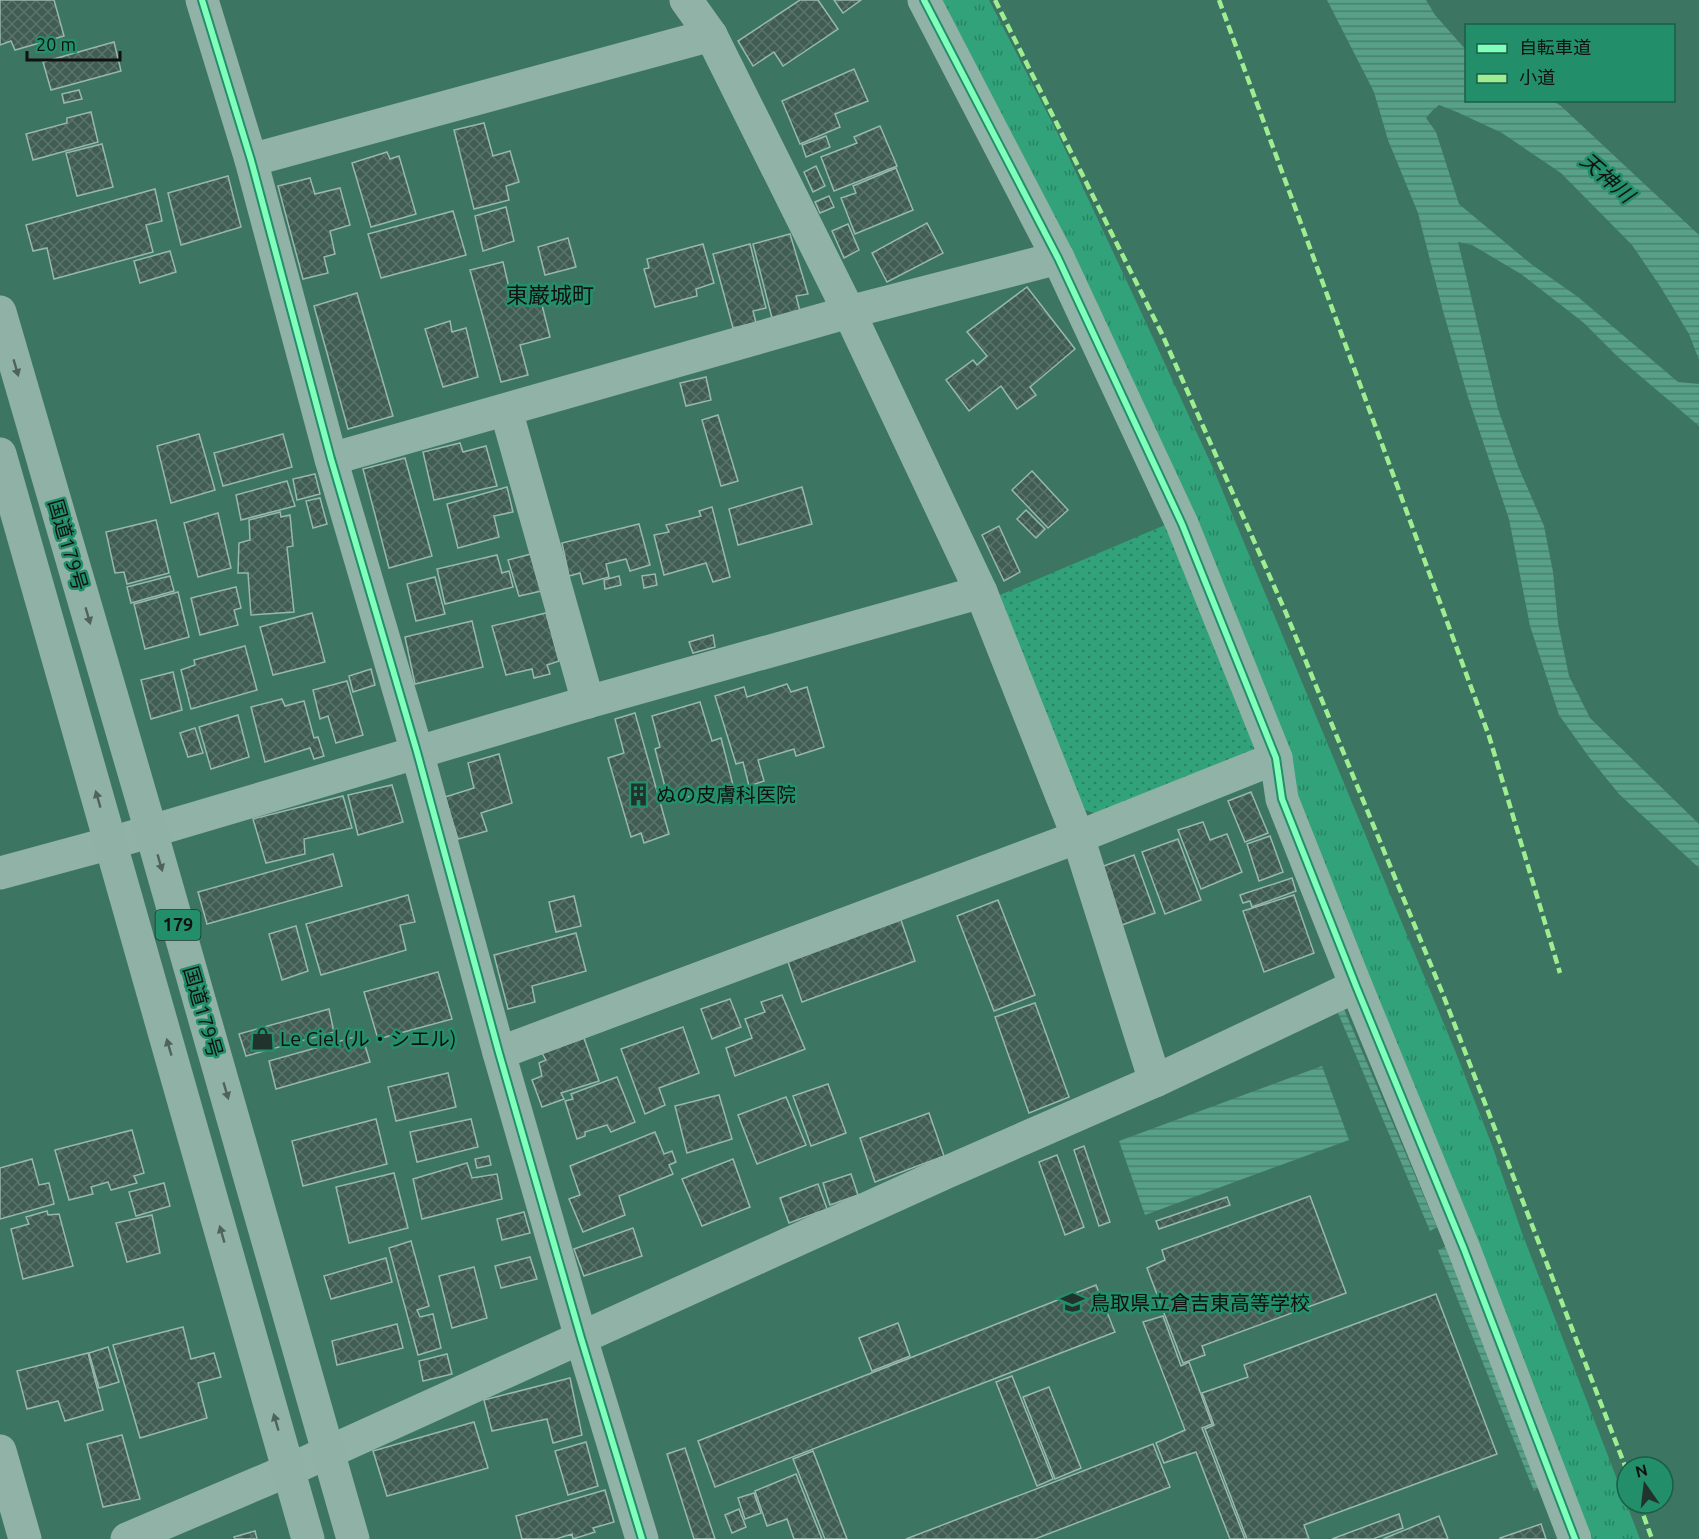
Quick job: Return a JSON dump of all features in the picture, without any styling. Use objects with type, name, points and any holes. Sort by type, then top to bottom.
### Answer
[{"type":"highway","name":"国道179号","points":[[0,312],[353,1539]]},
{"type":"highway","name":"国道179号","points":[[0,453],[308,1539]]},
{"type":"street","points":[[202,0],[251,160],[331,459],[417,752],[499,1053],[642,1539]]},
{"type":"street","points":[[687,0],[711,35],[849,312],[981,592],[1078,837],[1155,1081]]},
{"type":"street","points":[[924,0],[1058,258],[1182,524],[1276,758],[1282,799],[1464,1249],[1575,1539]]},
{"type":"street","points":[[251,160],[711,35]]},
{"type":"street","points":[[331,459],[849,312],[1058,258]]},
{"type":"street","points":[[506,410],[588,702]]},
{"type":"street","points":[[0,873],[111,843],[588,702],[981,592]]},
{"type":"street","points":[[499,1053],[1078,837],[1276,758]]},
{"type":"street","points":[[128,1539],[289,1470],[947,1172],[1155,1081],[1356,986]]},
{"type":"street","points":[[0,1451],[25,1539]]},
{"type":"green space","points":[[934,0],[989,0],[1056,130],[1213,468],[1456,1053],[1493,1148],[1522,1233],[1615,1474],[1615,1515],[1631,1515],[1640,1539],[1591,1539],[1405,1071]]},
{"type":"green space","points":[[1172,522],[1259,738],[1248,757],[1097,814],[1076,807],[1000,595]]},
{"type":"water","name":"天神川","points":[[1327,0],[1426,0],[1435,15],[1465,49],[1465,102],[1555,102],[1699,235],[1699,360],[1689,334],[1632,245],[1561,173],[1502,133],[1457,112],[1439,105],[1426,118],[1436,132],[1459,204],[1531,264],[1578,297],[1678,382],[1699,384],[1699,426],[1619,358],[1584,323],[1521,274],[1472,245],[1458,242],[1498,409],[1518,466],[1544,526],[1553,572],[1558,623],[1569,676],[1590,718],[1699,824],[1699,868],[1619,794],[1559,715],[1530,626],[1509,519],[1468,397],[1418,213],[1388,140],[1374,92]]},
{"type":"water","points":[[1344,1009],[1437,1227],[1430,1231],[1338,1013]]},
{"type":"water","points":[[1322,1066],[1349,1140],[1145,1215],[1119,1141]]},
{"type":"water","points":[[1447,1246],[1541,1485],[1534,1491],[1438,1250]]},
{"type":"building","points":[[0,0],[54,0],[64,36],[15,50],[11,41],[0,45]]},
{"type":"building","points":[[800,0],[818,0],[838,29],[783,66],[774,52],[753,66],[738,41]]},
{"type":"building","points":[[834,0],[861,0],[843,13]]},
{"type":"building","points":[[114,42],[121,71],[51,90],[43,62]]},
{"type":"building","points":[[854,69],[868,101],[835,114],[840,127],[800,144],[782,101]]},
{"type":"building","points":[[79,90],[82,99],[64,103],[62,94]]},
{"type":"building","points":[[91,112],[98,142],[33,160],[26,134],[67,123],[67,118]]},
{"type":"building","points":[[484,123],[493,156],[510,151],[519,182],[506,186],[509,200],[474,209],[454,130]]},
{"type":"building","points":[[880,126],[897,166],[834,191],[821,157],[857,143],[854,137]]},
{"type":"building","points":[[826,136],[830,147],[806,157],[802,145]]},
{"type":"building","points":[[102,144],[113,187],[77,196],[66,153]]},
{"type":"building","points":[[387,152],[390,159],[399,156],[416,214],[371,227],[352,163]]},
{"type":"building","points":[[816,166],[825,186],[813,192],[804,172]]},
{"type":"building","points":[[896,168],[913,210],[855,234],[841,198],[856,193],[853,186]]},
{"type":"building","points":[[228,176],[241,227],[181,245],[168,193]]},
{"type":"building","points":[[310,178],[315,194],[340,188],[350,225],[330,231],[335,254],[324,257],[328,273],[303,279],[278,186]]},
{"type":"building","points":[[155,189],[162,221],[146,225],[153,252],[54,279],[47,248],[33,251],[26,225]]},
{"type":"building","points":[[829,196],[834,207],[820,213],[815,202]]},
{"type":"building","points":[[506,207],[514,241],[483,251],[475,216]]},
{"type":"building","points":[[453,211],[466,255],[381,278],[368,234]]},
{"type":"building","points":[[927,223],[943,253],[887,282],[872,253]]},
{"type":"building","points":[[848,224],[859,250],[844,258],[832,231]]},
{"type":"building","points":[[790,234],[808,294],[796,296],[800,311],[772,318],[753,244]]},
{"type":"building","points":[[568,238],[576,267],[545,275],[538,247]]},
{"type":"building","points":[[703,244],[714,283],[696,289],[697,296],[655,307],[644,269],[649,268],[647,259]]},
{"type":"building","points":[[750,244],[766,308],[753,311],[756,323],[733,328],[713,254]]},
{"type":"building","points":[[170,251],[176,272],[140,283],[134,261]]},
{"type":"building","points":[[503,262],[510,292],[537,285],[550,337],[520,345],[528,375],[501,382],[470,270]]},
{"type":"building","points":[[1027,287],[1075,349],[1030,387],[1036,395],[1017,409],[1001,386],[969,411],[946,380],[973,360],[977,365],[987,356],[967,332]]},
{"type":"building","points":[[357,293],[393,416],[348,429],[314,306]]},
{"type":"building","points":[[450,321],[452,332],[466,328],[478,377],[443,387],[425,329]]},
{"type":"building","points":[[706,377],[711,400],[686,406],[680,383]]},
{"type":"building","points":[[718,415],[738,481],[721,486],[702,420]]},
{"type":"building","points":[[199,434],[215,490],[171,503],[157,446]]},
{"type":"building","points":[[283,434],[292,467],[223,486],[214,453]]},
{"type":"building","points":[[460,443],[463,452],[486,446],[497,486],[434,500],[423,452]]},
{"type":"building","points":[[405,458],[432,556],[389,568],[363,469]]},
{"type":"building","points":[[1032,471],[1068,510],[1048,528],[1012,490]]},
{"type":"building","points":[[315,474],[320,494],[297,500],[293,479]]},
{"type":"building","points":[[287,481],[295,506],[241,520],[236,495]]},
{"type":"building","points":[[507,487],[513,512],[494,516],[499,537],[458,548],[447,504]]},
{"type":"building","points":[[802,487],[812,524],[738,545],[729,509]]},
{"type":"building","points":[[320,498],[327,524],[313,528],[306,501]]},
{"type":"building","points":[[712,507],[730,577],[713,582],[706,563],[664,575],[654,535],[669,532],[666,525],[701,516],[699,511]]},
{"type":"building","points":[[1026,510],[1045,529],[1036,538],[1017,519]]},
{"type":"building","points":[[280,512],[281,517],[290,515],[293,546],[287,547],[294,612],[251,615],[248,573],[238,573],[239,543],[250,540],[249,520]]},
{"type":"building","points":[[218,513],[231,568],[198,577],[184,523]]},
{"type":"building","points":[[156,520],[169,573],[127,584],[124,572],[115,573],[106,532]]},
{"type":"building","points":[[639,524],[650,565],[630,571],[626,559],[606,564],[609,577],[583,584],[580,573],[569,576],[562,543]]},
{"type":"building","points":[[999,526],[1020,572],[1004,581],[982,535]]},
{"type":"building","points":[[535,553],[546,590],[519,596],[508,560]]},
{"type":"building","points":[[497,555],[502,573],[509,571],[513,587],[445,604],[437,569]]},
{"type":"building","points":[[655,574],[657,585],[644,588],[642,576]]},
{"type":"building","points":[[170,576],[174,591],[131,603],[127,587]]},
{"type":"building","points":[[619,576],[621,585],[605,589],[604,580]]},
{"type":"building","points":[[435,577],[445,614],[416,621],[407,584]]},
{"type":"building","points":[[236,587],[241,608],[234,610],[238,625],[200,635],[191,598]]},
{"type":"building","points":[[178,592],[189,637],[145,649],[134,604]]},
{"type":"building","points":[[312,613],[325,662],[273,675],[260,627]]},
{"type":"building","points":[[546,613],[559,661],[547,665],[550,674],[534,678],[532,669],[506,675],[492,626]]},
{"type":"building","points":[[472,621],[483,667],[415,684],[405,637]]},
{"type":"building","points":[[713,635],[715,647],[693,653],[689,642]]},
{"type":"building","points":[[245,646],[257,690],[191,709],[181,670],[195,665],[194,660]]},
{"type":"building","points":[[371,669],[375,685],[353,692],[349,676]]},
{"type":"building","points":[[173,672],[182,710],[151,719],[141,680]]},
{"type":"building","points":[[347,681],[363,735],[336,743],[328,716],[320,719],[313,690]]},
{"type":"building","points":[[787,684],[791,692],[807,687],[824,747],[796,756],[794,749],[758,760],[764,781],[749,786],[743,762],[736,764],[715,696],[744,687],[747,697]]},
{"type":"building","points":[[282,699],[285,706],[304,701],[314,738],[318,737],[324,756],[314,759],[310,748],[265,762],[251,707]]},
{"type":"building","points":[[700,702],[712,741],[721,738],[733,785],[669,802],[655,749],[660,747],[652,716]]},
{"type":"building","name":"ぬの皮膚科医院","points":[[635,713],[669,834],[644,843],[641,833],[631,837],[608,758],[624,753],[615,719]]},
{"type":"building","points":[[238,715],[249,757],[211,769],[199,727]]},
{"type":"building","points":[[195,728],[203,753],[188,757],[180,733]]},
{"type":"building","points":[[499,754],[512,803],[481,813],[487,831],[458,839],[445,797],[474,788],[468,763]]},
{"type":"building","points":[[392,785],[403,822],[358,835],[348,795]]},
{"type":"building","points":[[1251,792],[1268,833],[1245,842],[1228,801]]},
{"type":"building","points":[[343,796],[352,828],[304,839],[305,854],[266,863],[253,819]]},
{"type":"building","points":[[1203,822],[1210,840],[1227,834],[1242,872],[1201,889],[1178,830]]},
{"type":"building","points":[[1270,836],[1283,872],[1259,881],[1247,844]]},
{"type":"building","points":[[1178,839],[1201,900],[1165,914],[1142,852]]},
{"type":"building","points":[[333,854],[342,886],[207,924],[198,892]]},
{"type":"building","points":[[1134,855],[1155,913],[1122,925],[1101,867]]},
{"type":"building","points":[[1292,878],[1296,891],[1252,907],[1250,901],[1243,903],[1240,895]]},
{"type":"building","points":[[408,895],[415,922],[400,925],[406,950],[321,975],[306,924]]},
{"type":"building","points":[[1294,895],[1314,953],[1264,972],[1243,911]]},
{"type":"building","points":[[574,896],[581,926],[556,932],[549,902]]},
{"type":"building","points":[[998,900],[1035,995],[994,1011],[957,916]]},
{"type":"building","points":[[901,920],[915,961],[802,1002],[787,959]]},
{"type":"building","points":[[296,926],[308,971],[282,980],[269,934]]},
{"type":"building","points":[[576,933],[586,971],[532,986],[535,1002],[508,1009],[494,955]]},
{"type":"building","points":[[438,972],[452,1019],[378,1039],[364,992]]},
{"type":"building","points":[[782,995],[805,1049],[735,1076],[726,1048],[752,1038],[745,1019],[765,1012],[761,1002]]},
{"type":"building","points":[[730,999],[741,1027],[712,1039],[701,1009]]},
{"type":"building","points":[[1035,1003],[1069,1097],[1029,1113],[995,1017]]},
{"type":"building","points":[[329,1009],[334,1032],[246,1056],[239,1034]]},
{"type":"building","points":[[683,1027],[699,1073],[659,1088],[665,1105],[645,1114],[621,1049]]},
{"type":"building","points":[[362,1035],[370,1062],[276,1089],[269,1061]]},
{"type":"building","points":[[584,1038],[599,1081],[561,1093],[564,1099],[542,1107],[532,1080],[542,1076],[539,1063],[546,1060],[542,1053]]},
{"type":"building","points":[[448,1073],[456,1107],[396,1121],[388,1087]]},
{"type":"building","points":[[617,1077],[635,1122],[611,1132],[607,1125],[585,1132],[585,1136],[577,1139],[565,1101],[573,1099],[571,1094]]},
{"type":"building","points":[[828,1084],[846,1133],[811,1146],[793,1096]]},
{"type":"building","points":[[719,1095],[732,1139],[687,1153],[675,1106]]},
{"type":"building","points":[[786,1097],[806,1145],[757,1164],[738,1115]]},
{"type":"building","points":[[929,1113],[944,1156],[875,1182],[860,1138]]},
{"type":"building","points":[[376,1119],[387,1164],[303,1186],[292,1141]]},
{"type":"building","points":[[471,1119],[478,1147],[417,1162],[410,1132]]},
{"type":"building","points":[[132,1130],[144,1173],[134,1176],[137,1183],[111,1190],[108,1182],[91,1187],[93,1194],[69,1200],[55,1150]]},
{"type":"building","points":[[655,1132],[664,1154],[672,1151],[676,1162],[669,1165],[673,1174],[619,1196],[625,1215],[583,1232],[569,1199],[580,1195],[570,1166]]},
{"type":"building","points":[[1084,1146],[1110,1222],[1099,1226],[1074,1150]]},
{"type":"building","points":[[1057,1155],[1084,1227],[1065,1235],[1039,1162]]},
{"type":"building","points":[[489,1156],[491,1165],[477,1168],[475,1159]]},
{"type":"building","points":[[32,1159],[39,1185],[49,1183],[54,1204],[0,1219],[0,1168]]},
{"type":"building","points":[[733,1159],[750,1207],[702,1226],[682,1179]]},
{"type":"building","points":[[467,1163],[472,1178],[497,1174],[502,1199],[422,1219],[413,1179]]},
{"type":"building","points":[[394,1173],[408,1228],[349,1243],[336,1187]]},
{"type":"building","points":[[851,1174],[858,1195],[830,1205],[823,1183]]},
{"type":"building","points":[[164,1183],[170,1206],[136,1216],[129,1192]]},
{"type":"building","points":[[818,1184],[827,1209],[789,1223],[780,1198]]},
{"type":"building","points":[[1310,1196],[1346,1293],[1202,1346],[1205,1355],[1183,1363],[1147,1268],[1165,1260],[1162,1250]]},
{"type":"building","points":[[1227,1197],[1230,1205],[1159,1229],[1156,1221]]},
{"type":"building","points":[[47,1211],[48,1215],[59,1214],[73,1266],[23,1279],[11,1229],[29,1224],[26,1217]]},
{"type":"building","points":[[524,1212],[530,1233],[502,1240],[497,1219]]},
{"type":"building","points":[[152,1215],[160,1253],[127,1262],[116,1223]]},
{"type":"building","points":[[633,1228],[642,1256],[584,1276],[574,1249]]},
{"type":"building","points":[[411,1241],[429,1306],[417,1310],[420,1317],[433,1314],[441,1348],[418,1355],[389,1248]]},
{"type":"building","points":[[530,1257],[537,1279],[501,1288],[495,1266]]},
{"type":"building","points":[[386,1258],[392,1282],[331,1299],[324,1276]]},
{"type":"building","points":[[474,1267],[487,1318],[452,1328],[439,1276]]},
{"type":"building","points":[[1096,1285],[1115,1332],[715,1487],[698,1441]]},
{"type":"building","points":[[1436,1294],[1497,1454],[1304,1525],[1309,1539],[1247,1539],[1205,1429],[1214,1425],[1202,1393],[1248,1377],[1244,1365]]},
{"type":"building","points":[[1163,1316],[1181,1366],[1189,1362],[1212,1424],[1202,1428],[1245,1539],[1230,1539],[1196,1452],[1164,1463],[1156,1443],[1185,1430],[1143,1322]]},
{"type":"building","points":[[898,1323],[910,1356],[872,1371],[859,1338]]},
{"type":"building","points":[[397,1324],[403,1348],[337,1365],[332,1341]]},
{"type":"building","points":[[183,1327],[191,1359],[214,1353],[221,1377],[198,1383],[207,1418],[140,1438],[113,1345]]},
{"type":"building","points":[[108,1347],[119,1382],[99,1388],[89,1353]]},
{"type":"building","points":[[88,1353],[103,1410],[65,1421],[58,1401],[27,1409],[17,1371]]},
{"type":"building","points":[[447,1354],[452,1374],[423,1381],[419,1361]]},
{"type":"building","points":[[1012,1376],[1053,1479],[1037,1486],[996,1382]]},
{"type":"building","points":[[570,1378],[582,1435],[553,1443],[547,1419],[492,1431],[484,1400]]},
{"type":"building","points":[[1049,1387],[1081,1468],[1055,1479],[1023,1397]]},
{"type":"building","points":[[474,1422],[488,1468],[387,1496],[373,1451]]},
{"type":"building","points":[[122,1435],[140,1499],[103,1507],[87,1444]]},
{"type":"building","points":[[586,1442],[598,1486],[568,1495],[555,1451]]},
{"type":"building","points":[[1153,1444],[1170,1487],[1035,1539],[906,1539]]},
{"type":"building","points":[[685,1448],[715,1539],[694,1539],[667,1454]]},
{"type":"building","points":[[813,1451],[847,1539],[825,1539],[793,1459]]},
{"type":"building","points":[[796,1474],[822,1539],[794,1539],[787,1519],[767,1526],[755,1491]]},
{"type":"building","points":[[605,1490],[614,1522],[593,1528],[595,1532],[573,1539],[572,1534],[556,1539],[522,1539],[516,1516]]},
{"type":"building","points":[[754,1493],[761,1513],[745,1519],[738,1498]]},
{"type":"building","points":[[739,1509],[746,1527],[732,1533],[725,1515]]},
{"type":"building","points":[[1399,1514],[1403,1528],[1373,1539],[1332,1539]]},
{"type":"building","points":[[1439,1516],[1448,1539],[1383,1539]]},
{"type":"building","points":[[1541,1524],[1546,1539],[1500,1539],[1500,1538]]},
{"type":"building","points":[[255,1531],[257,1539],[235,1539],[234,1537]]},
{"type":"marked path","points":[[995,0],[1162,334],[1286,613],[1442,992],[1621,1455]]},
{"type":"marked path","points":[[1219,0],[1489,736],[1560,973]]},
{"type":"marked path","points":[[1643,1515],[1652,1539]]},
{"type":"cycle path","points":[[202,0],[251,160],[331,459],[417,752],[499,1053],[642,1539]]},
{"type":"cycle path","points":[[924,0],[1058,258],[1182,524],[1276,758],[1282,799],[1464,1249],[1575,1539]]},
{"type":"place","name":"ぬの皮膚科医院","points":[[638,795]]},
{"type":"place","name":"Le Ciel (ル・シエル)","points":[[262,1039]]},
{"type":"place","name":"鳥取県立倉吉東高等学校","points":[[1072,1303]]},
{"type":"district","name":"東巌城町","points":[[550,295]]}]
